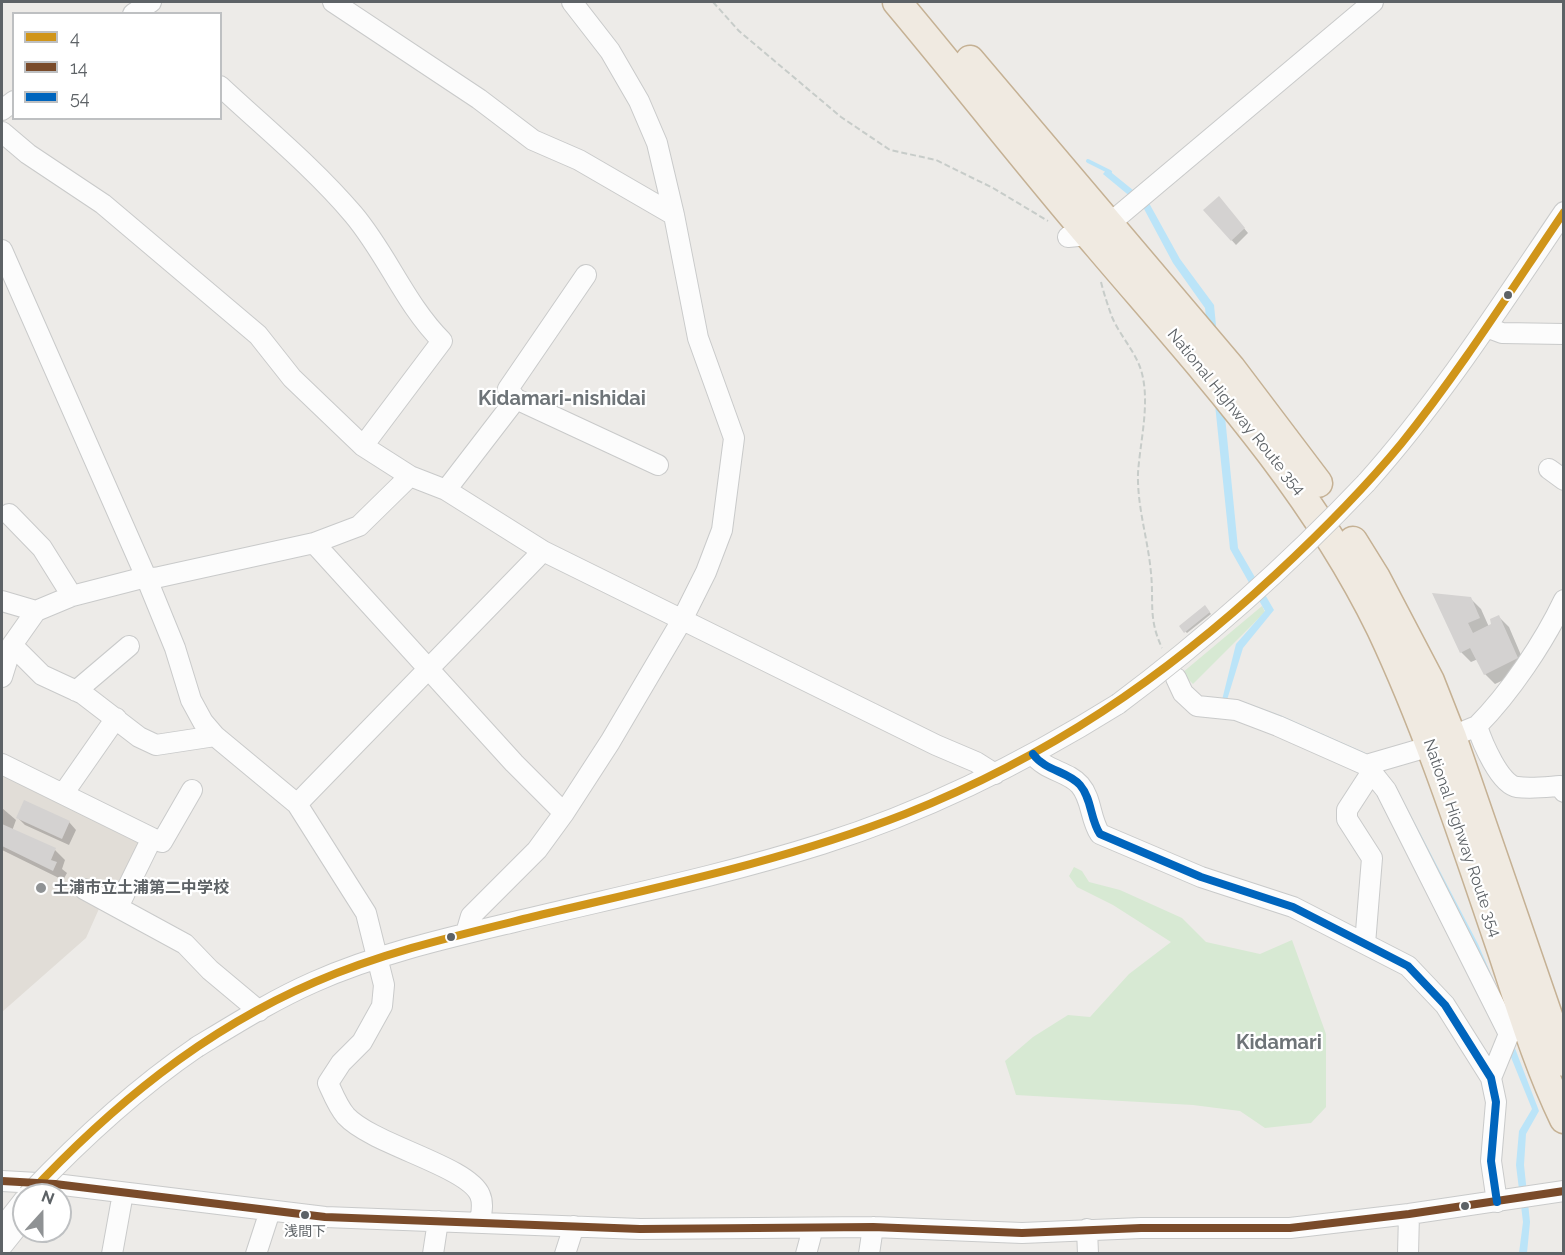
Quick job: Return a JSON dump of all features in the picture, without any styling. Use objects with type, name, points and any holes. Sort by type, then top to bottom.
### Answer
[{"type":"highway","name":"National Highway Route 354","points":[[897,2],[1088,232],[1231,368],[1314,477],[1376,578],[1430,681],[1453,736],[1563,1119]]},
{"type":"highway","name":"National Highway Route 354","points":[[921,2],[1088,232]]},
{"type":"highway","name":"National Highway Route 354","points":[[1536,1022],[1563,1062]]},
{"type":"street","points":[[333,2],[479,99],[532,140],[579,160],[674,215]]},
{"type":"street","points":[[466,933],[471,916],[537,850],[564,813],[610,742],[682,620],[706,572],[722,530],[734,438],[698,338],[674,215],[657,143],[639,101],[610,51],[572,2]]},
{"type":"street","points":[[1088,232],[1373,2]]},
{"type":"street","points":[[222,88],[353,214],[423,322],[442,341],[363,446]]},
{"type":"street","points":[[2,132],[28,154],[103,204],[258,335],[292,378],[363,446],[410,476],[446,490],[543,551],[936,745],[976,762],[995,774]]},
{"type":"street","points":[[39,1183],[62,1159],[140,1088],[197,1047],[316,981],[378,959],[466,933],[813,847],[904,814],[995,774],[1118,704],[1231,615],[1305,547],[1366,483],[1401,443],[1486,327],[1563,212]]},
{"type":"street","points":[[2,250],[146,578],[175,648],[192,700],[203,722],[215,736],[297,804],[366,913],[384,985],[382,1006],[362,1042],[341,1063],[328,1083],[347,1117],[387,1143],[436,1162],[463,1178],[480,1194],[482,1211],[480,1223]]},
{"type":"street","points":[[586,276],[508,389],[516,399],[658,465]]},
{"type":"street","points":[[1486,327],[1502,333],[1563,334]]},
{"type":"street","points":[[446,490],[516,399]]},
{"type":"street","points":[[2,677],[12,645],[36,611],[72,596],[314,543],[359,526],[410,476]]},
{"type":"street","points":[[9,514],[42,548],[72,596]]},
{"type":"street","points":[[314,543],[564,813]]},
{"type":"street","points":[[297,804],[426,674],[428,668],[543,551]]},
{"type":"street","points":[[1365,944],[1372,858],[1347,819],[1347,810],[1368,769],[1453,736],[1493,711],[1539,643],[1563,600]]},
{"type":"street","points":[[2,601],[36,611]]},
{"type":"street","points":[[12,645],[42,675],[76,691],[139,737],[156,745],[215,736]]},
{"type":"street","points":[[76,691],[129,646]]},
{"type":"street","points":[[1176,678],[1183,693],[1197,706],[1236,710],[1368,769],[1386,790],[1536,1022],[1491,1078]]},
{"type":"street","points":[[63,794],[116,718]]},
{"type":"street","points":[[1453,736],[1485,751],[1507,782],[1515,787],[1560,786],[1563,792]]},
{"type":"street","points":[[1033,754],[1041,764],[1079,783],[1086,794],[1095,827],[1100,834],[1201,877],[1293,907],[1395,957],[1423,980],[1445,1005],[1491,1078],[1496,1102],[1491,1161],[1497,1202]]},
{"type":"street","points":[[2,764],[162,842],[192,790]]},
{"type":"street","points":[[118,907],[152,838]]},
{"type":"street","points":[[84,889],[185,944],[210,970],[259,1011]]},
{"type":"street","points":[[72,1191],[123,1193],[325,1217],[640,1229],[873,1227],[1022,1233],[1087,1230],[1260,1230],[1409,1215],[1563,1191]]},
{"type":"street","points":[[112,1254],[123,1193]]},
{"type":"street","points":[[256,1254],[270,1211]]},
{"type":"street","points":[[2,1228],[12,1215]]},
{"type":"street","points":[[1408,1254],[1409,1215]]},
{"type":"street","points":[[433,1254],[438,1221]]},
{"type":"street","points":[[564,1254],[574,1226]]},
{"type":"street","points":[[869,1254],[873,1227]]},
{"type":"street","points":[[806,1254],[813,1228]]},
{"type":"street","points":[[1087,1230],[1088,1254]]},
{"type":"street","points":[[2,1246],[12,1234]]},
{"type":"path","points":[[713,2],[739,31],[841,117],[890,150],[936,160],[993,188],[1043,219],[1059,226],[1088,232]]},
{"type":"path","points":[[1100,276],[1113,319],[1135,357],[1143,377],[1144,397],[1138,476],[1140,506],[1151,574],[1150,598],[1156,635],[1176,678]]},
{"type":"shaded area","name":"土浦市立土浦第二中学校","points":[[2,769],[143,838],[116,899],[102,902],[86,938],[2,1012]]},
{"type":"green space","points":[[1262,606],[1265,612],[1193,684],[1182,673]]},
{"type":"green space","points":[[1074,867],[1082,871],[1089,882],[1120,890],[1182,918],[1206,942],[1260,954],[1292,940],[1326,1034],[1326,1107],[1311,1123],[1265,1128],[1240,1111],[1193,1105],[1016,1095],[1005,1061],[1033,1037],[1068,1015],[1090,1017],[1129,974],[1171,942],[1113,905],[1077,887],[1069,876]]},
{"type":"water","points":[[1107,169],[1149,203],[1180,259],[1214,305],[1238,548],[1274,610],[1243,648],[1227,700],[1242,701],[1282,716],[1370,755],[1396,787],[1478,944],[1501,997],[1513,1043],[1539,1111],[1526,1134],[1524,1165],[1530,1222],[1527,1253],[1519,1253],[1523,1222],[1516,1165],[1519,1131],[1532,1109],[1506,1045],[1373,768],[1221,704],[1236,644],[1265,611],[1230,549],[1205,308],[1173,263],[1143,207],[1103,174]]},
{"type":"building","points":[[1219,196],[1245,228],[1231,241],[1203,210]]},
{"type":"building","points":[[1432,593],[1471,597],[1480,618],[1468,623],[1473,633],[1491,624],[1490,619],[1499,615],[1518,658],[1484,675],[1470,648],[1460,653]]},
{"type":"building","points":[[1205,605],[1210,612],[1184,633],[1179,626]]},
{"type":"building","points":[[24,800],[70,821],[62,839],[16,818]]},
{"type":"building","points":[[2,824],[56,848],[51,860],[57,862],[53,871],[2,846]]},
{"type":"waterway","points":[[1088,161],[1110,172]]},
{"type":"transit line","name":"4","points":[[40,1183],[92,1131],[160,1074],[234,1023],[315,982],[341,971],[422,945],[721,872],[860,831],[957,792],[1008,767],[1102,712],[1147,681],[1234,612],[1292,559],[1356,495],[1401,444],[1444,388],[1564,212]]},
{"type":"transit line","name":"54","points":[[1033,754],[1044,764],[1080,785],[1087,796],[1100,834],[1201,877],[1293,907],[1408,966],[1445,1005],[1491,1078],[1496,1102],[1491,1161],[1497,1202]]},
{"type":"transit line","name":"14","points":[[2,1181],[55,1184],[325,1217],[640,1229],[873,1227],[1022,1233],[1141,1228],[1290,1228],[1409,1214],[1564,1191]]},
{"type":"place","name":"土浦市立土浦第二中学校","points":[[41,888]]},
{"type":"place","name":"浅間下","points":[[305,1215]]},
{"type":"district","name":"Kidamari-nishidai","points":[[562,399]]},
{"type":"district","name":"Kidamari","points":[[1279,1043]]}]
